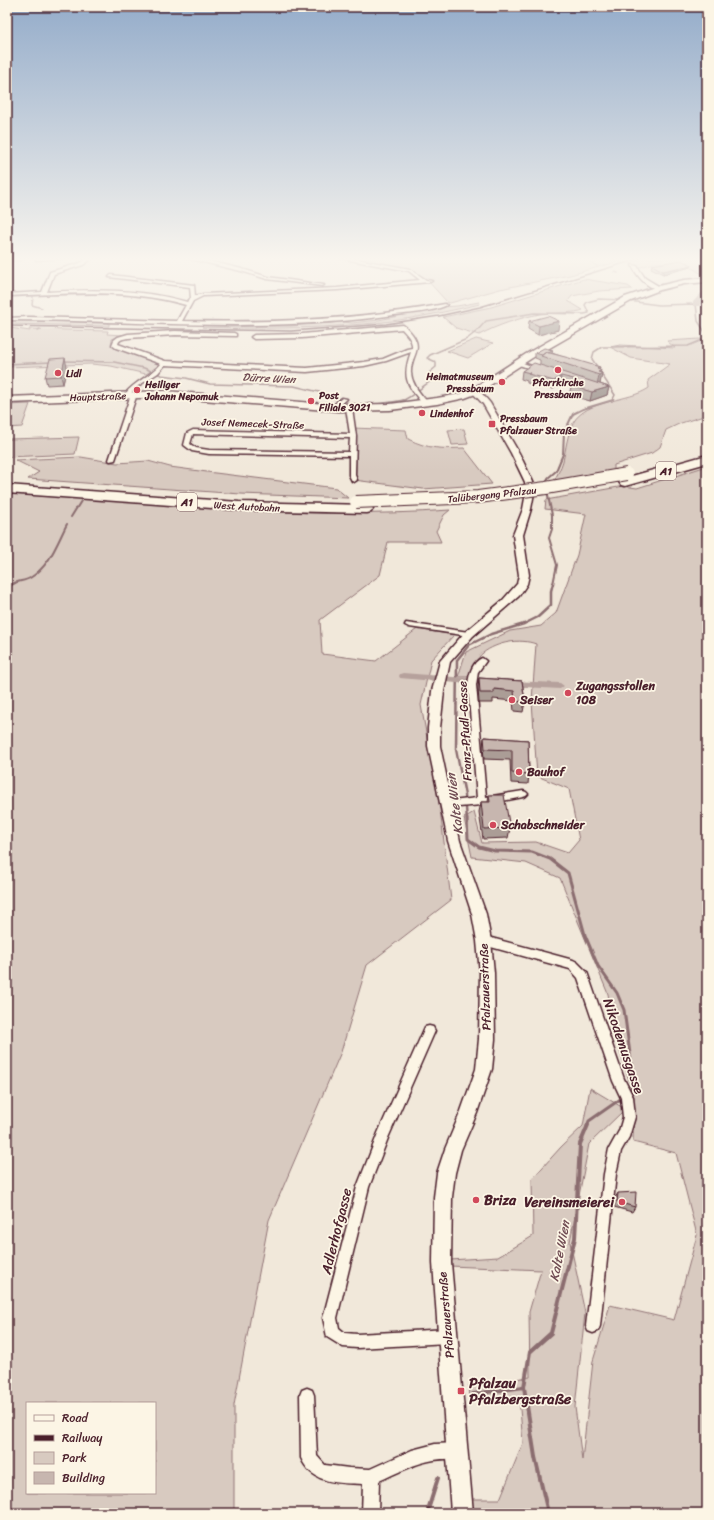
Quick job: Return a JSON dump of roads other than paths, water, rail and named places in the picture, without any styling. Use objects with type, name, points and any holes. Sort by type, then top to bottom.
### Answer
[{"type":"highway","name":"A1","points":[[626,478],[707,452]]},
{"type":"highway","name":"A1","points":[[626,478],[707,459]]},
{"type":"highway","name":"Talübergang Pfalzau","points":[[356,502],[429,500],[517,493],[626,478]]},
{"type":"highway","name":"Talübergang Pfalzau","points":[[368,509],[429,507],[499,501],[564,493],[626,478]]},
{"type":"highway","name":"West Autobahn","points":[[7,482],[239,499],[356,502]]},
{"type":"highway","name":"West Autobahn","points":[[7,489],[239,506],[368,509]]},
{"type":"main road","name":"Hauptstraße","points":[[7,400],[131,394],[192,395],[284,405],[335,406],[349,408],[374,408],[425,403],[455,398],[475,391],[518,363],[576,329]]},
{"type":"street","points":[[254,337],[302,336],[381,329]]},
{"type":"street","points":[[404,329],[414,342],[415,350],[408,370],[413,389],[425,403]]},
{"type":"street","points":[[234,335],[176,332],[128,336],[116,341],[115,345],[164,363],[321,370],[379,361],[409,350],[415,350]]},
{"type":"street","points":[[112,460],[131,394],[131,389],[164,363]]},
{"type":"street","points":[[518,363],[547,373]]},
{"type":"street","name":"Pfalzauerstraße","points":[[462,1513],[442,1263],[443,1197],[446,1173],[453,1149],[469,1113],[484,1069],[487,1039],[487,973],[484,941],[473,895],[454,841],[453,803],[434,746],[434,728],[438,691],[445,661],[468,634],[506,603],[522,584],[524,575],[518,535],[527,509],[530,493],[529,482],[515,453],[486,403],[475,391]]},
{"type":"street","points":[[335,406],[344,399]]},
{"type":"street","points":[[349,408],[353,436],[352,475],[354,480]]},
{"type":"street","name":"Josef Nemecek-Straße","points":[[353,436],[193,432],[190,434],[187,445],[194,450],[210,452],[353,454]]},
{"type":"street","points":[[409,625],[468,634]]},
{"type":"street","name":"Franz-Pfudl-Gasse","points":[[479,801],[472,685],[474,672],[482,661]]},
{"type":"street","points":[[453,803],[479,801],[523,794]]},
{"type":"street","name":"Nikodemusgasse","points":[[484,941],[573,965],[583,975],[619,1081],[627,1097],[629,1117],[625,1133],[615,1149],[610,1174],[592,1326]]},
{"type":"street","name":"Adlerhofgasse","points":[[429,1031],[382,1137],[363,1187],[330,1318],[332,1332],[343,1340],[387,1340],[448,1336]]},
{"type":"street","points":[[307,1395],[309,1458],[312,1465],[322,1472],[370,1477],[412,1458],[435,1452],[457,1451]]},
{"type":"street","points":[[370,1477],[370,1513]]},
{"type":"waterway","name":"Dürre Wien","points":[[402,400],[411,396],[427,383],[437,378],[430,372],[436,367],[436,362],[427,358],[430,355],[467,339],[479,329]]},
{"type":"waterway","name":"Dürre Wien","points":[[703,329],[707,335]]},
{"type":"waterway","points":[[112,342],[118,336],[129,334]]},
{"type":"waterway","name":"Kalte Wien","points":[[598,368],[592,359],[594,352],[602,347],[688,346],[707,338]]},
{"type":"waterway","points":[[115,347],[123,351]]},
{"type":"waterway","name":"Dürre Wien","points":[[63,361],[114,362],[144,368],[161,375],[186,378],[210,384],[294,386],[319,392],[340,401]]},
{"type":"waterway","name":"Dürre Wien","points":[[7,364],[52,362]]},
{"type":"waterway","name":"Kalte Wien","points":[[600,372],[615,395],[612,400]]},
{"type":"waterway","name":"Dürre Wien","points":[[338,400],[362,405],[402,400]]},
{"type":"waterway","name":"Kalte Wien","points":[[546,484],[548,478],[556,471],[563,454],[564,433],[573,414],[583,409],[612,400]]},
{"type":"waterway","name":"Kalte Wien","points":[[547,491],[552,515],[552,529],[549,538],[557,565],[553,584]]},
{"type":"waterway","points":[[71,517],[81,501]]},
{"type":"waterway","points":[[12,584],[30,578],[43,567],[52,554],[67,524]]},
{"type":"waterway","points":[[7,587],[15,583]]},
{"type":"waterway","name":"Kalte Wien","points":[[467,820],[465,795],[456,749],[457,660],[469,645],[491,634],[524,624],[538,617],[551,605],[551,591],[553,583]]},
{"type":"waterway","points":[[403,676],[491,683]]},
{"type":"waterway","points":[[510,684],[560,686]]},
{"type":"waterway","name":"Kalte Wien","points":[[467,819],[468,839],[479,847],[495,851],[532,852],[550,859],[568,873],[585,935],[598,966],[617,993],[624,1010],[634,1083],[629,1092]]},
{"type":"waterway","name":"Kalte Wien","points":[[587,1126],[589,1121],[622,1098]]},
{"type":"waterway","name":"Kalte Wien","points":[[524,1387],[530,1352],[551,1333],[575,1238],[580,1144],[588,1125]]},
{"type":"waterway","points":[[473,1394],[524,1387]]},
{"type":"waterway","name":"Kalte Wien","points":[[524,1387],[535,1457],[548,1513]]},
{"type":"waterway","points":[[427,1513],[438,1478]]},
{"type":"railway","points":[[174,329],[291,331],[319,329]]},
{"type":"place","name":"Pfarrkirche Pressbaum","points":[[558,370]]},
{"type":"place","name":"Lidl","points":[[58,373]]},
{"type":"place","name":"Heimatmuseum Pressbaum","points":[[502,382]]},
{"type":"place","name":"Heiliger Johann Nepomuk","points":[[137,390]]},
{"type":"place","name":"Post Filiale 3021","points":[[311,401]]},
{"type":"place","name":"Lindenhof","points":[[422,413]]},
{"type":"place","name":"Pressbaum Pfalzauer Straße","points":[[492,424]]},
{"type":"place","name":"Zugangsstollen 108","points":[[568,693]]},
{"type":"place","name":"Seiser","points":[[512,700]]},
{"type":"place","name":"Bauhof","points":[[519,772]]},
{"type":"place","name":"Schabschneider","points":[[493,825]]},
{"type":"place","name":"Briza","points":[[476,1200]]},
{"type":"place","name":"Vereinsmeierei","points":[[622,1202]]},
{"type":"place","name":"Pfalzau Pfalzbergstraße","points":[[461,1391]]}]
